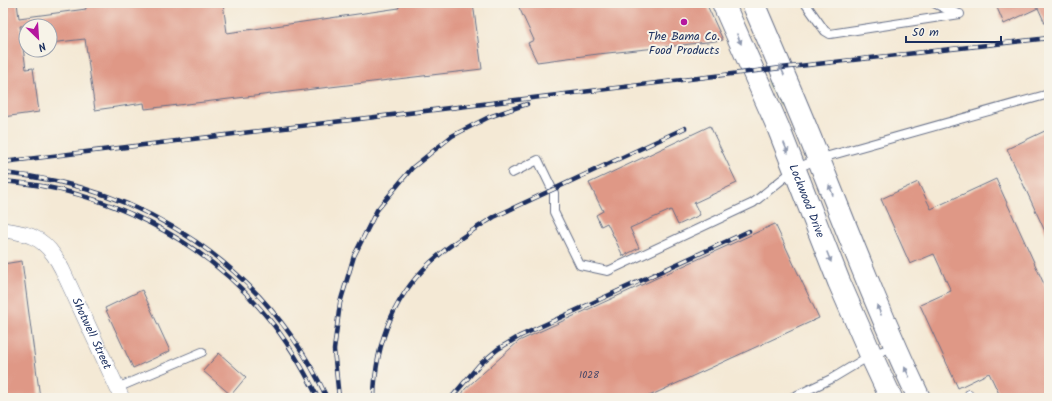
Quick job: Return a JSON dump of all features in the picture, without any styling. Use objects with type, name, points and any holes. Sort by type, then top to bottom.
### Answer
[{"type":"main road","name":"Lockwood Drive","points":[[723,3],[795,169],[839,282],[891,398]]},
{"type":"main road","points":[[753,3],[818,159],[864,276],[919,398]]},
{"type":"street","name":"Shotwell Street","points":[[3,230],[22,233],[36,238],[52,250],[62,268],[120,393]]},
{"type":"lane","points":[[805,3],[825,31],[830,34],[960,14],[934,3]]},
{"type":"lane","points":[[512,173],[538,160],[554,193],[554,212],[580,265],[608,271],[753,203],[795,169],[818,159],[1049,94]]},
{"type":"lane","points":[[791,398],[831,379],[871,356],[895,346]]},
{"type":"lane","points":[[120,393],[202,352]]},
{"type":"green space","points":[[768,80],[775,80],[784,101],[782,104],[780,104],[768,84]]},
{"type":"building","points":[[3,3],[17,3],[19,18],[18,58],[24,58],[26,69],[33,68],[39,112],[3,117]]},
{"type":"building","points":[[85,3],[223,3],[227,33],[399,8],[398,3],[473,3],[482,69],[145,109],[144,103],[95,110],[85,39],[58,42],[58,18],[19,18],[86,9]]},
{"type":"building","points":[[517,3],[706,3],[723,40],[537,62],[528,43],[534,40]]},
{"type":"building","points":[[995,3],[1049,3],[1049,32],[1038,8],[1004,24]]},
{"type":"building","points":[[710,126],[737,183],[694,203],[700,215],[678,225],[671,210],[630,228],[639,248],[623,256],[607,223],[601,226],[596,215],[603,211],[589,183]]},
{"type":"building","points":[[1049,129],[1049,240],[1007,149]]},
{"type":"building","points":[[996,179],[1049,295],[1049,398],[1001,398],[989,373],[958,388],[920,305],[951,291],[934,254],[910,264],[881,199],[918,182],[931,209]]},
{"type":"building","points":[[775,224],[819,318],[645,398],[460,398],[465,389],[519,341]]},
{"type":"building","points":[[22,261],[40,398],[3,398],[3,264]]},
{"type":"building","points":[[142,290],[170,351],[133,368],[105,308]]},
{"type":"building","points":[[219,353],[246,377],[231,395],[203,371]]},
{"type":"railway","points":[[3,162],[781,68],[1049,38]]},
{"type":"railway","points":[[339,398],[334,350],[340,303],[354,256],[377,210],[412,168],[452,136],[489,117],[527,104]]},
{"type":"railway","points":[[374,398],[378,357],[390,319],[399,301],[410,285],[439,255],[494,217],[685,128]]},
{"type":"railway","points":[[3,173],[55,181],[105,195],[152,216],[196,242],[236,273],[271,310],[302,352],[327,398]]},
{"type":"railway","points":[[3,181],[41,186],[78,195],[115,207],[150,223],[183,242],[214,264],[242,290],[268,318],[296,357],[318,398]]},
{"type":"railway","points":[[451,398],[479,365],[498,349],[520,336],[749,231]]},
{"type":"place","name":"The Bama Co. Food Products","points":[[684,22]]}]
